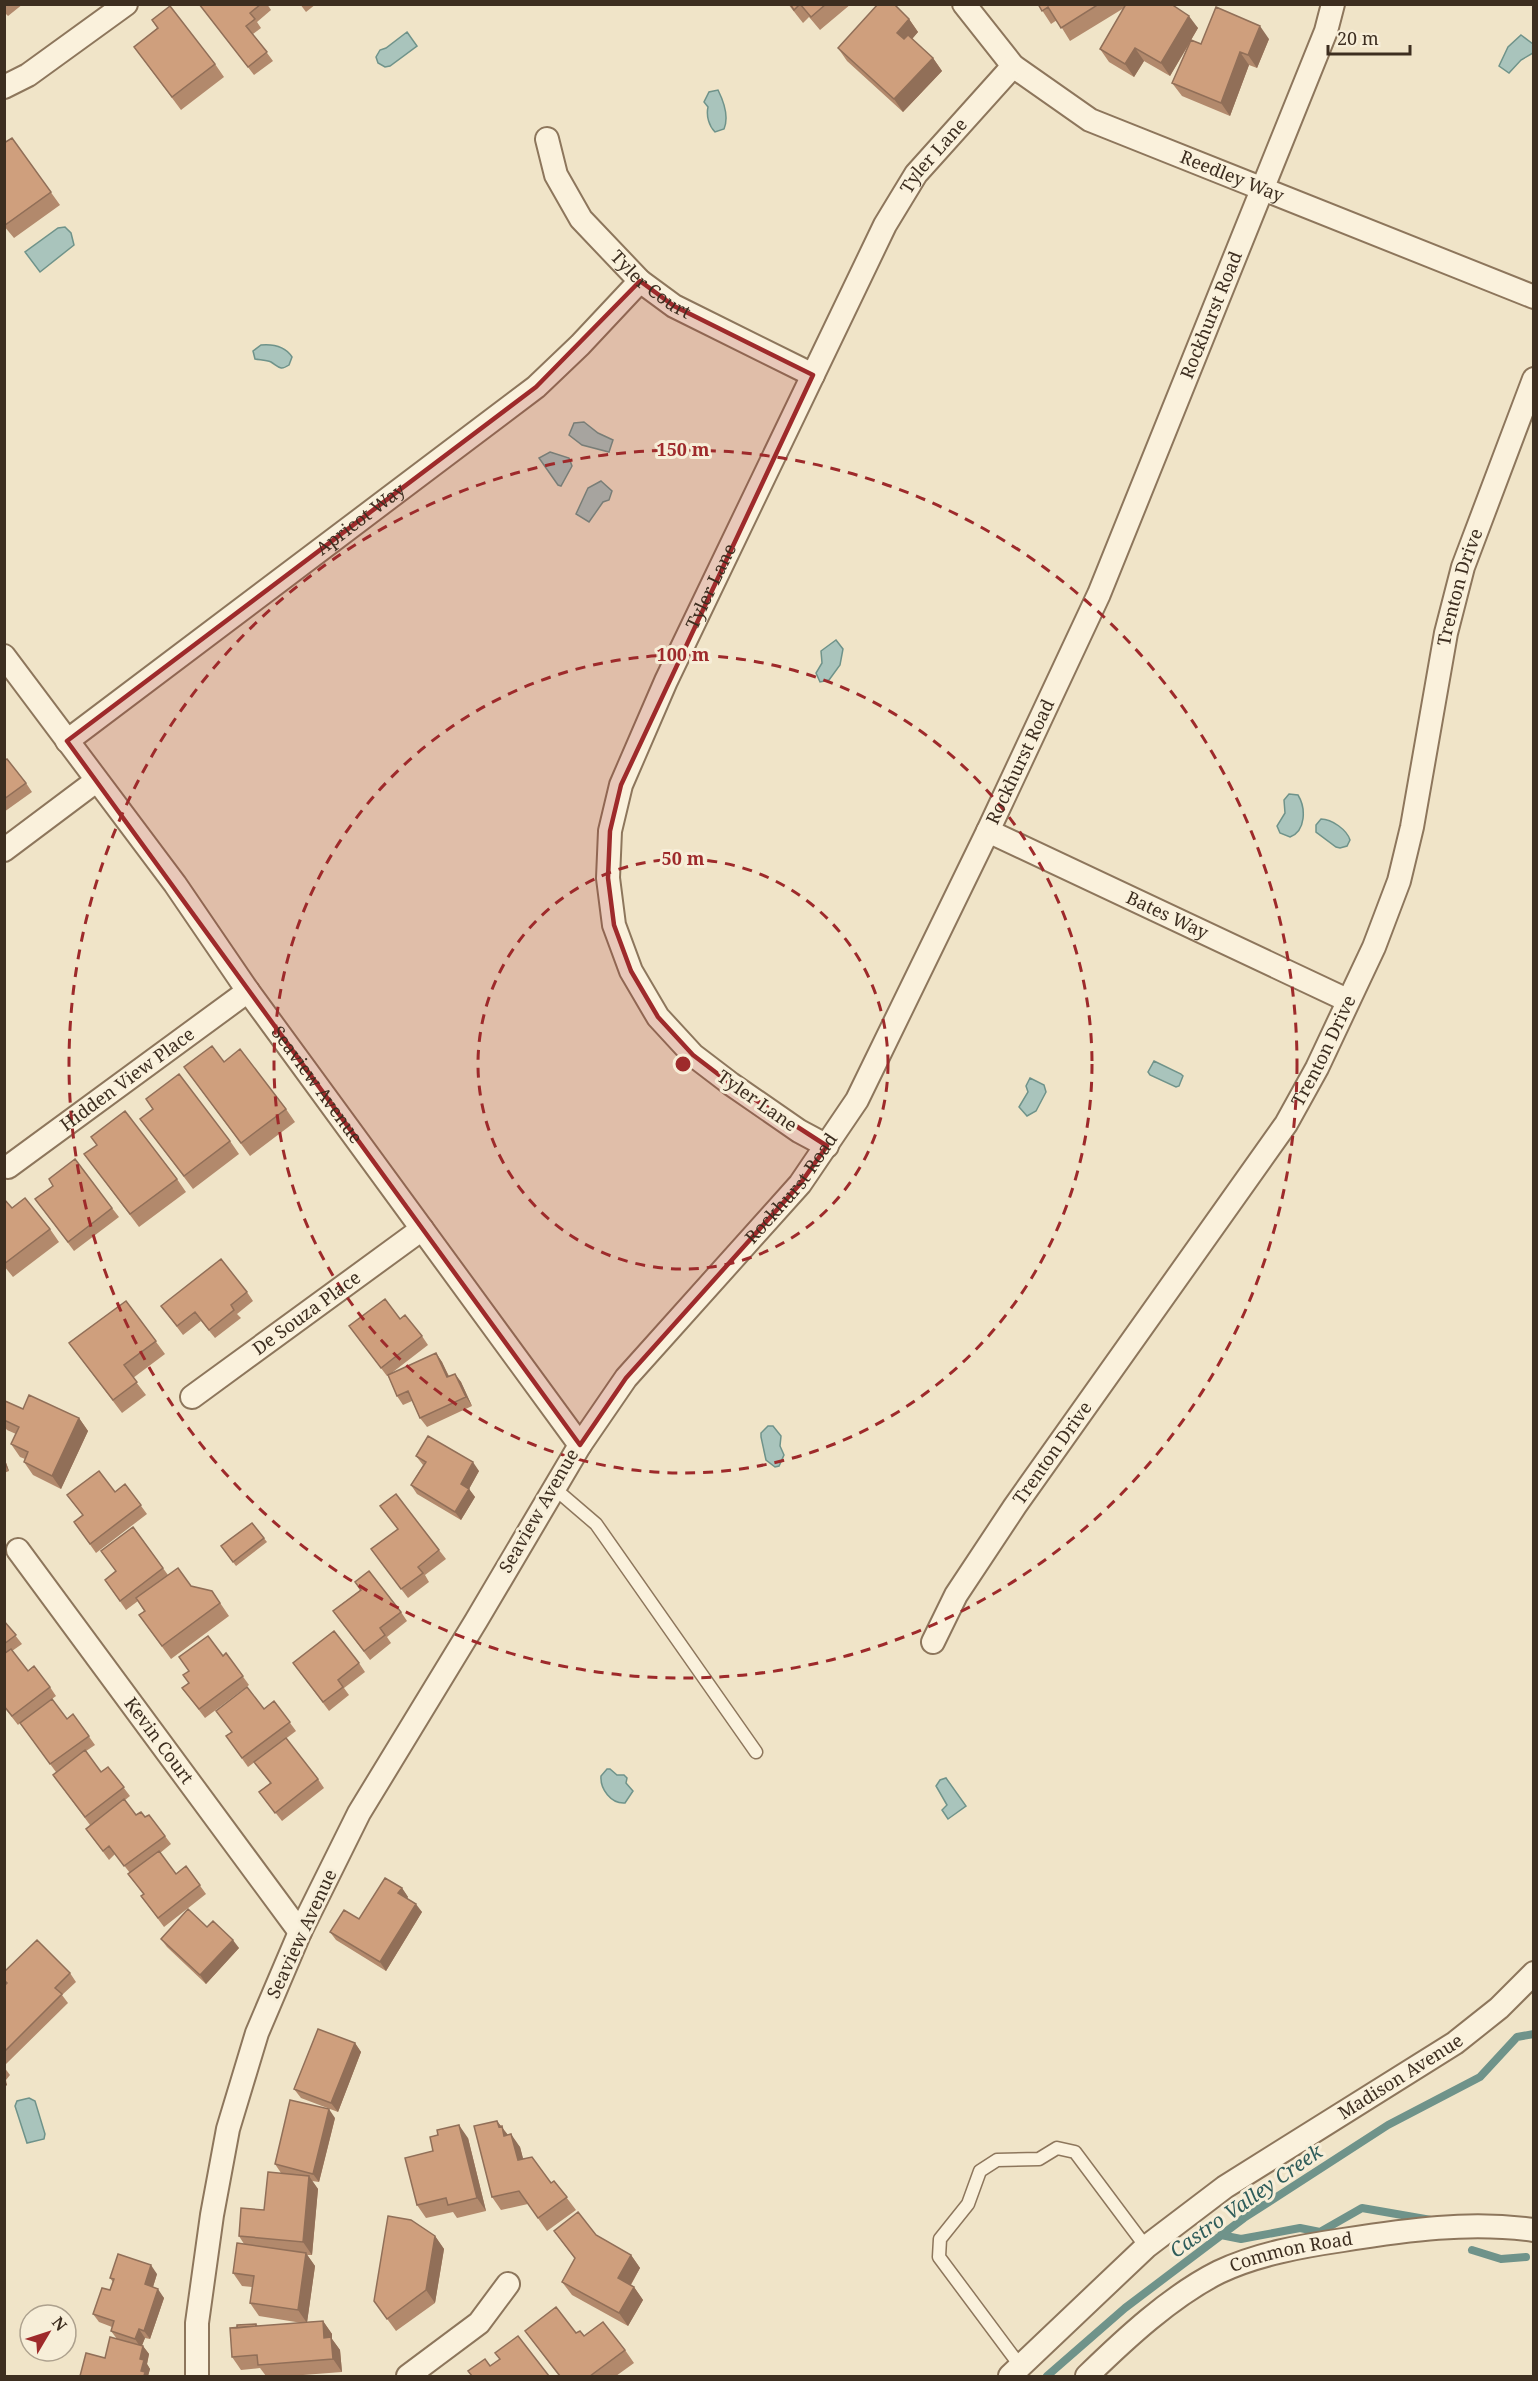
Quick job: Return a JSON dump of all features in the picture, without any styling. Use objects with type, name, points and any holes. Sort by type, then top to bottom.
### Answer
[{"type":"street","points":[[4,87],[28,75],[126,4]]},
{"type":"street","name":"Reedley Way","points":[[964,4],[1013,66],[1090,120],[1533,297]]},
{"type":"street","name":"Rockhurst Road","points":[[579,1445],[626,1378],[800,1184],[857,1100],[988,831],[1108,573],[1326,31],[1333,4]]},
{"type":"street","name":"Tyler Lane","points":[[827,1146],[799,1131],[708,1067],[693,1055],[657,1017],[631,972],[614,925],[608,878],[610,831],[621,784],[666,681],[885,225],[916,174],[1013,66]]},
{"type":"street","name":"Tyler Court","points":[[547,139],[556,176],[582,219],[640,281],[674,306],[813,375]]},
{"type":"street","name":"Apricot Way","points":[[66,741],[536,387],[580,345],[640,281]]},
{"type":"street","name":"Trenton Drive","points":[[933,1642],[956,1594],[1015,1506],[1286,1124],[1317,1068],[1347,1000],[1374,947],[1399,881],[1412,827],[1443,645],[1451,611],[1463,567],[1533,379]]},
{"type":"street","name":"Seaview Avenue","points":[[4,656],[175,884],[248,991],[579,1445],[359,1813],[300,1932],[257,2033],[228,2129],[212,2215],[197,2324],[197,2376]]},
{"type":"street","points":[[4,850],[96,781]]},
{"type":"street","name":"Bates Way","points":[[988,831],[1347,1000]]},
{"type":"street","name":"Hidden View Place","points":[[8,1167],[248,991]]},
{"type":"street","name":"De Souza Place","points":[[192,1397],[422,1229]]},
{"type":"street","name":"Kevin Court","points":[[18,1550],[300,1932]]},
{"type":"street","name":"Madison Avenue","points":[[1015,2372],[1146,2247],[1225,2187],[1455,2043],[1499,2008],[1533,1973]]},
{"type":"street","name":"Common Road","points":[[1087,2376],[1126,2339],[1187,2292],[1220,2272],[1262,2257],[1311,2245],[1422,2227],[1506,2226],[1533,2230]]},
{"type":"street","points":[[408,2376],[479,2323],[508,2284]]},
{"type":"lane","points":[[554,1488],[596,1524],[756,1752]]},
{"type":"lane","points":[[1015,2372],[939,2257],[940,2239],[968,2204],[980,2171],[997,2160],[1039,2158],[1057,2148],[1075,2152],[1146,2247]]},
{"type":"highlighted area","points":[[640,281],[674,306],[813,375],[621,785],[610,831],[608,878],[614,925],[631,971],[658,1017],[693,1055],[731,1084],[827,1146],[800,1184],[626,1378],[580,1445],[67,741],[536,387]]},
{"type":"water","points":[[407,32],[417,46],[390,66],[385,67],[378,63],[376,57],[380,50]]},
{"type":"water","points":[[1521,35],[1533,44],[1533,53],[1521,60],[1509,73],[1499,66],[1508,47]]},
{"type":"water","points":[[718,90],[724,104],[726,120],[724,129],[715,132],[707,114],[708,107],[704,102],[709,92]]},
{"type":"water","points":[[65,227],[71,233],[74,245],[40,272],[25,252],[58,228]]},
{"type":"water","points":[[261,345],[274,345],[286,350],[292,357],[289,365],[281,368],[269,361],[255,359],[253,351]]},
{"type":"water","points":[[584,422],[598,433],[613,440],[609,452],[582,445],[569,435],[574,423]]},
{"type":"water","points":[[550,452],[569,458],[572,466],[561,486],[539,458]]},
{"type":"water","points":[[601,481],[612,491],[609,500],[603,502],[589,522],[576,514],[588,488]]},
{"type":"water","points":[[836,640],[843,649],[840,665],[829,680],[820,682],[816,673],[822,663],[821,651]]},
{"type":"water","points":[[1289,794],[1298,795],[1303,812],[1302,825],[1290,837],[1280,833],[1277,826],[1285,813],[1284,800]]},
{"type":"water","points":[[1321,819],[1330,821],[1342,829],[1350,840],[1347,846],[1336,847],[1316,832],[1316,825]]},
{"type":"water","points":[[1154,1061],[1183,1076],[1179,1086],[1176,1087],[1150,1075],[1148,1072]]},
{"type":"water","points":[[1030,1078],[1044,1085],[1046,1092],[1036,1111],[1027,1116],[1019,1107],[1028,1092],[1026,1086]]},
{"type":"water","points":[[768,1426],[773,1426],[781,1436],[780,1446],[784,1455],[779,1466],[775,1467],[766,1460],[761,1437],[761,1433]]},
{"type":"water","points":[[607,1769],[627,1778],[626,1783],[633,1791],[625,1803],[615,1801],[604,1791],[601,1776]]},
{"type":"water","points":[[946,1778],[966,1806],[948,1819],[942,1810],[947,1805],[936,1786],[940,1780]]},
{"type":"water","points":[[29,2098],[35,2101],[45,2134],[44,2139],[27,2143],[15,2106],[17,2101]]},
{"type":"building","points":[[199,4],[261,4],[250,13],[255,19],[246,26],[267,52],[248,67]]},
{"type":"building","points":[[790,4],[800,4],[794,10]]},
{"type":"building","points":[[800,4],[826,4],[811,17]]},
{"type":"building","points":[[878,4],[894,4],[909,19],[897,33],[904,39],[908,35],[933,58],[894,99],[838,48]]},
{"type":"building","points":[[1038,4],[1099,4],[1061,28],[1048,7],[1042,11]]},
{"type":"building","points":[[1126,4],[1171,4],[1189,16],[1161,63],[1135,48],[1125,64],[1100,49]]},
{"type":"building","points":[[170,6],[215,64],[172,97],[134,47],[158,28],[152,20]]},
{"type":"building","points":[[1216,7],[1260,26],[1248,55],[1240,52],[1221,103],[1172,83],[1191,40],[1201,44]]},
{"type":"building","points":[[12,138],[51,192],[5,225],[4,143]]},
{"type":"building","points":[[7,759],[26,783],[4,799],[4,761]]},
{"type":"building","points":[[212,1046],[224,1062],[240,1049],[286,1109],[241,1143],[184,1067]]},
{"type":"building","points":[[179,1074],[230,1141],[184,1176],[140,1119],[153,1109],[146,1099]]},
{"type":"building","points":[[125,1111],[177,1179],[130,1214],[84,1154],[97,1145],[91,1137]]},
{"type":"building","points":[[75,1159],[112,1208],[68,1242],[35,1199],[53,1186],[49,1179]]},
{"type":"building","points":[[25,1198],[50,1229],[4,1264],[4,1199],[12,1208]]},
{"type":"building","points":[[221,1259],[247,1292],[231,1305],[234,1310],[209,1330],[195,1312],[177,1326],[161,1306]]},
{"type":"building","points":[[385,1299],[400,1319],[405,1315],[422,1336],[381,1368],[349,1326]]},
{"type":"building","points":[[126,1301],[156,1341],[124,1365],[137,1382],[113,1400],[69,1343]]},
{"type":"building","points":[[436,1353],[447,1377],[455,1374],[466,1397],[420,1418],[408,1391],[397,1396],[388,1375]]},
{"type":"building","points":[[29,1395],[79,1418],[52,1476],[24,1462],[28,1452],[11,1444],[19,1427],[4,1420],[5,1401],[23,1409]]},
{"type":"building","points":[[428,1436],[473,1462],[461,1484],[469,1489],[455,1512],[411,1485],[426,1462],[416,1456]]},
{"type":"building","points":[[99,1471],[115,1492],[125,1484],[141,1505],[90,1544],[74,1522],[83,1515],[67,1495]]},
{"type":"building","points":[[396,1494],[439,1550],[418,1567],[423,1573],[401,1589],[371,1549],[398,1529],[380,1506]]},
{"type":"building","points":[[252,1523],[264,1538],[233,1562],[221,1546]]},
{"type":"building","points":[[133,1527],[163,1568],[120,1601],[105,1580],[116,1571],[101,1551]]},
{"type":"building","points":[[178,1568],[191,1586],[212,1591],[220,1603],[162,1646],[139,1615],[145,1611],[136,1598]]},
{"type":"building","points":[[369,1571],[401,1612],[380,1628],[385,1635],[364,1651],[333,1611],[361,1590],[355,1582]]},
{"type":"building","points":[[4,1621],[16,1635],[4,1644]]},
{"type":"building","points":[[334,1631],[359,1663],[338,1680],[343,1687],[323,1702],[293,1663]]},
{"type":"building","points":[[208,1636],[223,1656],[226,1653],[243,1676],[199,1709],[182,1688],[189,1683],[183,1675],[189,1671],[179,1657]]},
{"type":"building","points":[[11,1649],[28,1671],[34,1666],[50,1687],[12,1716],[4,1706],[4,1654]]},
{"type":"building","points":[[247,1687],[264,1709],[274,1701],[290,1722],[242,1758],[226,1736],[232,1732],[216,1711]]},
{"type":"building","points":[[52,1699],[67,1719],[73,1714],[89,1736],[50,1764],[20,1723]]},
{"type":"building","points":[[286,1738],[318,1779],[275,1813],[259,1792],[271,1783],[254,1762]]},
{"type":"building","points":[[85,1750],[101,1772],[108,1767],[124,1787],[85,1817],[53,1775]]},
{"type":"building","points":[[124,1799],[136,1815],[141,1812],[145,1817],[149,1815],[165,1836],[124,1866],[109,1846],[103,1851],[86,1829]]},
{"type":"building","points":[[159,1851],[176,1874],[186,1866],[200,1885],[158,1918],[141,1896],[144,1894],[128,1874]]},
{"type":"building","points":[[385,1878],[402,1888],[398,1893],[416,1904],[380,1962],[330,1932],[344,1910],[359,1919]]},
{"type":"building","points":[[188,1909],[207,1927],[213,1921],[233,1940],[200,1975],[161,1939]]},
{"type":"building","points":[[37,1940],[70,1973],[55,1988],[62,1994],[4,2052],[4,1986],[7,1983],[4,1980],[4,1972]]},
{"type":"building","points":[[318,2029],[355,2043],[331,2103],[294,2089]]},
{"type":"building","points":[[290,2100],[329,2109],[313,2174],[275,2164]]},
{"type":"building","points":[[497,2121],[499,2127],[502,2126],[504,2136],[511,2134],[518,2160],[532,2157],[551,2183],[554,2181],[567,2197],[538,2218],[519,2191],[492,2197],[474,2126]]},
{"type":"building","points":[[459,2125],[477,2198],[448,2205],[446,2198],[417,2205],[405,2158],[433,2151],[430,2137],[438,2135],[437,2130]]},
{"type":"building","points":[[268,2172],[309,2176],[303,2242],[239,2236],[241,2208],[264,2210]]},
{"type":"building","points":[[578,2212],[596,2235],[631,2255],[618,2278],[634,2287],[619,2313],[562,2282],[575,2258],[554,2231]]},
{"type":"building","points":[[388,2216],[411,2220],[435,2236],[426,2290],[387,2319],[374,2301]]},
{"type":"building","points":[[237,2243],[306,2253],[298,2310],[250,2303],[254,2276],[233,2273]]},
{"type":"building","points":[[118,2254],[151,2265],[145,2284],[158,2289],[144,2331],[139,2329],[135,2339],[111,2331],[114,2321],[93,2314],[102,2288],[110,2290],[114,2279],[110,2278]]},
{"type":"building","points":[[556,2307],[576,2333],[580,2331],[584,2336],[603,2322],[625,2350],[590,2376],[560,2376],[525,2331]]},
{"type":"building","points":[[323,2321],[324,2338],[331,2337],[333,2359],[258,2365],[257,2355],[232,2357],[230,2328]]},
{"type":"building","points":[[256,2324],[256,2326],[237,2328],[237,2325]]},
{"type":"building","points":[[518,2336],[549,2376],[472,2376],[468,2371],[485,2359],[490,2366],[500,2359],[495,2353]]},
{"type":"building","points":[[110,2337],[143,2346],[140,2359],[144,2360],[141,2371],[145,2372],[144,2376],[80,2376],[86,2353],[105,2358]]},
{"type":"waterway","name":"Castro Valley Creek","points":[[1047,2376],[1125,2308],[1244,2218],[1388,2125],[1480,2077],[1517,2037],[1534,2034]]},
{"type":"waterway","points":[[1221,2235],[1241,2239],[1300,2228],[1320,2232],[1362,2208],[1431,2220]]},
{"type":"waterway","points":[[1472,2250],[1501,2259],[1526,2257]]}]
